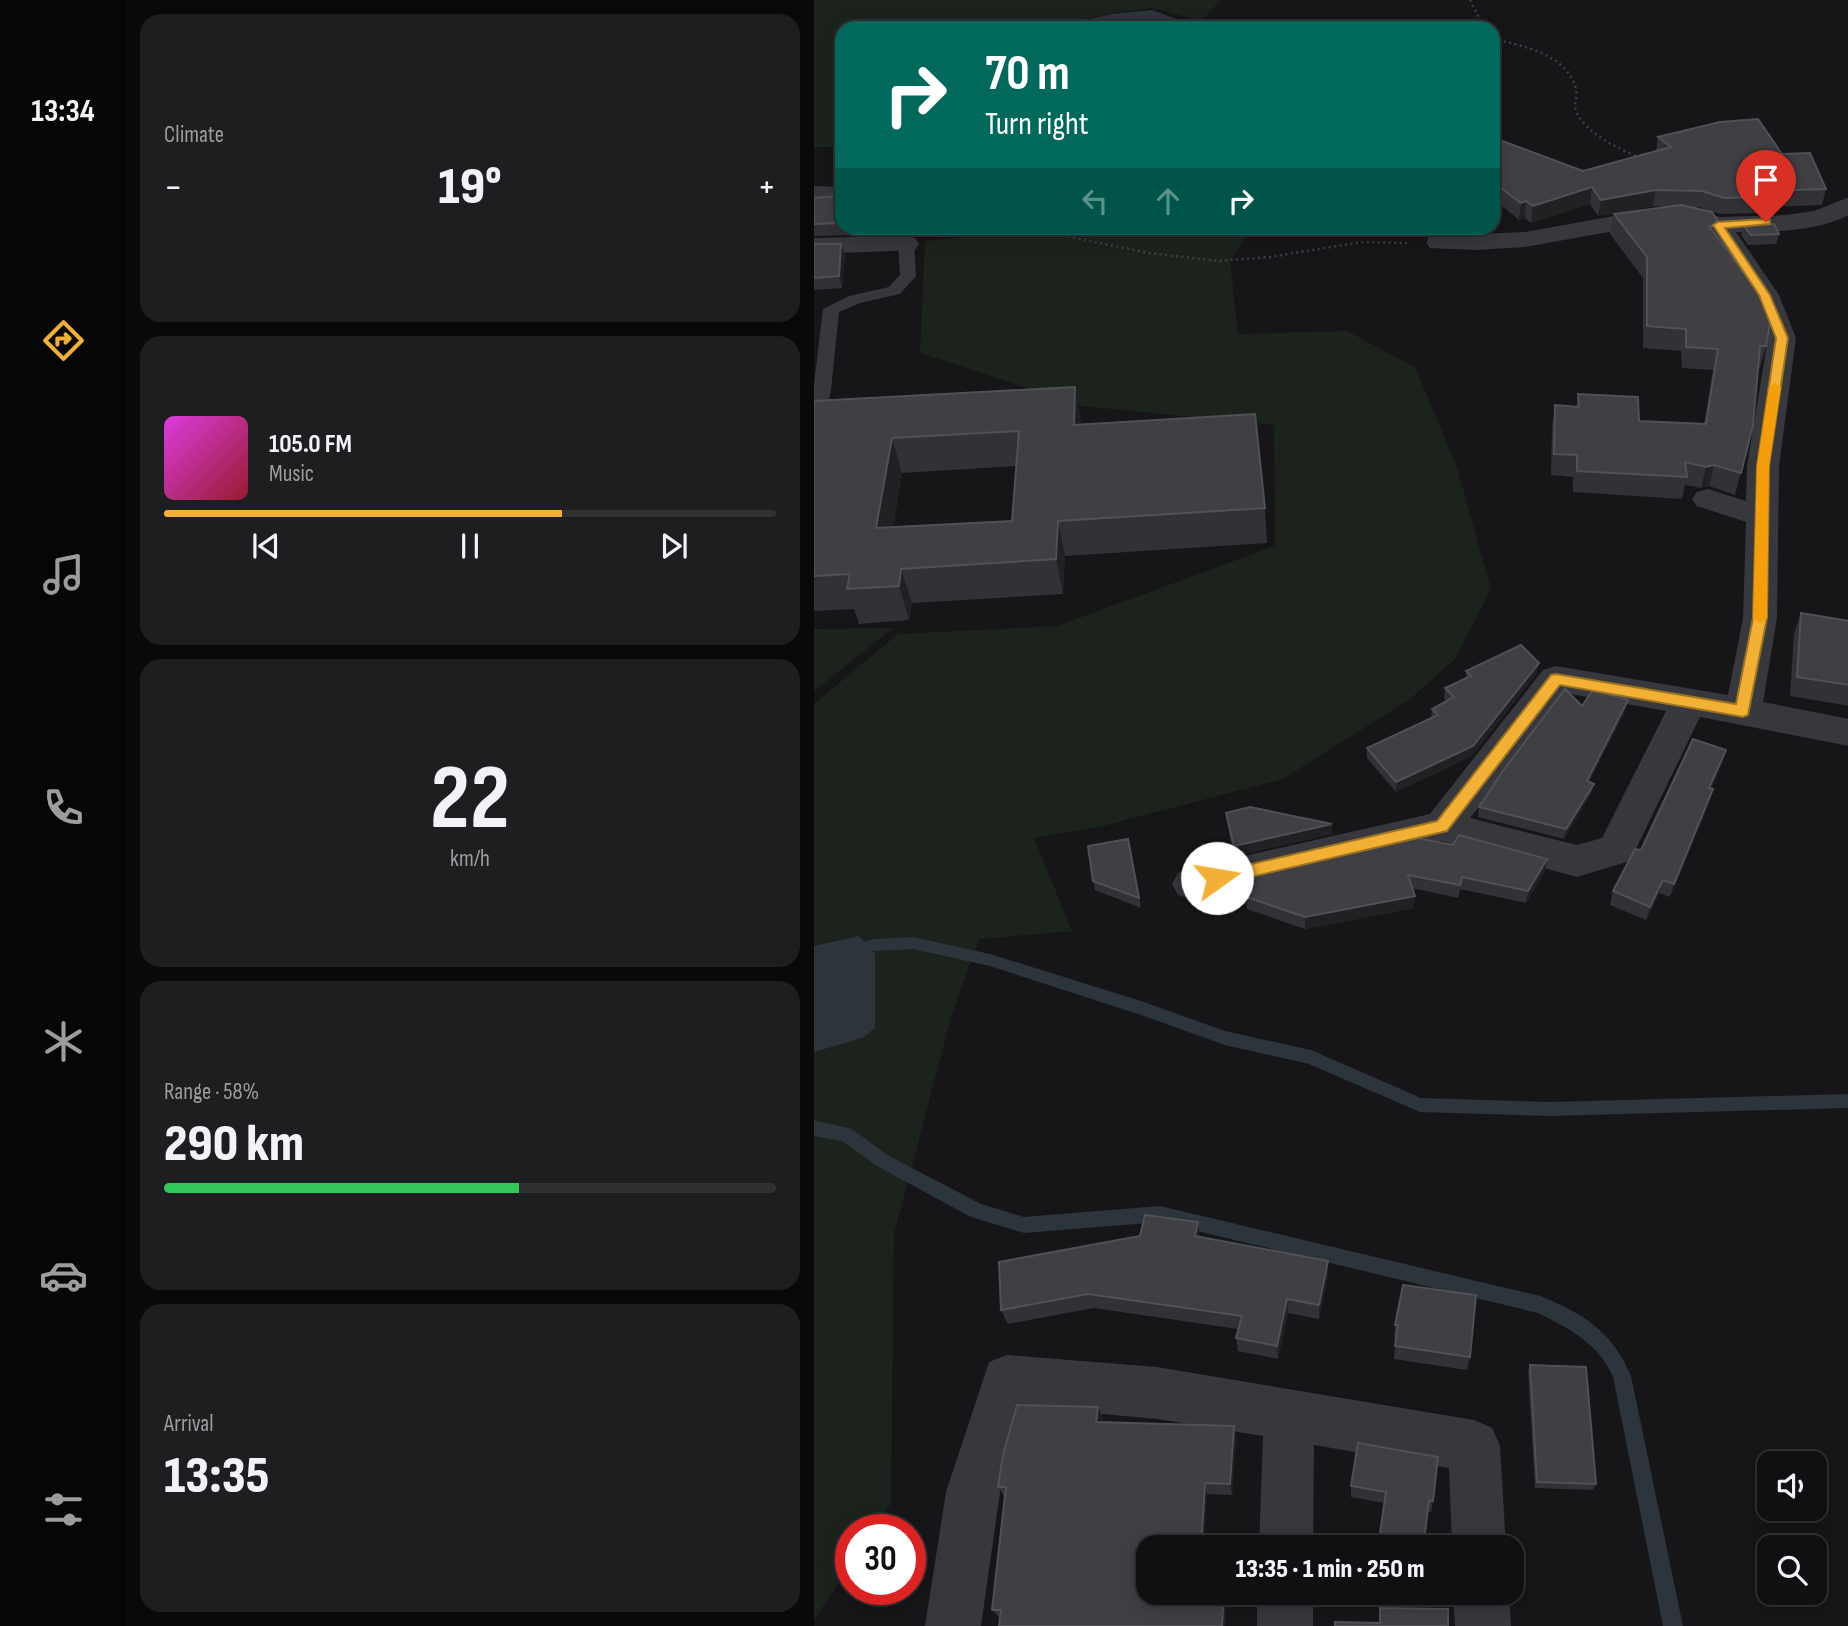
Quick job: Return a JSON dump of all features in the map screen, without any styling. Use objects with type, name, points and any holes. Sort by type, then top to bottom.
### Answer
[{"type":"street","points":[[814,194],[835,195]]},
{"type":"street","points":[[1718,225],[1814,219],[1840,211],[1848,204]]},
{"type":"street","points":[[1439,242],[1489,243],[1540,238],[1644,218],[1688,217],[1708,220],[1718,225],[1765,295],[1782,338],[1763,466],[1760,618],[1743,711]]},
{"type":"street","points":[[814,246],[906,244]]},
{"type":"street","points":[[1708,499],[1761,516]]},
{"type":"street","points":[[1442,826],[1556,679],[1743,711],[1848,733]]},
{"type":"street","points":[[1192,884],[1442,826],[1577,861],[1616,850],[1688,702]]},
{"type":"street","points":[[953,1626],[973,1492],[1007,1380],[1157,1394],[1474,1446],[1478,1535]]},
{"type":"street","points":[[1286,1535],[1289,1417]]},
{"type":"street","points":[[1285,1605],[1285,1626]]},
{"type":"street","points":[[1482,1605],[1483,1626]]},
{"type":"lane","points":[[815,424],[822,390],[831,309],[855,299],[894,291],[908,276],[906,244]]},
{"type":"path","points":[[1470,0],[1480,21]]},
{"type":"path","points":[[1500,40],[1528,46],[1563,69],[1576,89],[1574,107],[1586,124],[1616,147],[1649,162]]},
{"type":"path","points":[[906,244],[925,235]]},
{"type":"path","points":[[1060,235],[1149,253],[1218,261],[1270,257],[1362,242],[1439,242]]},
{"type":"shaded area","points":[[814,0],[1221,0],[1201,21],[1153,8],[1074,21],[835,21],[835,147],[814,147]]},
{"type":"shaded area","points":[[1152,10],[1181,21],[1080,21]]},
{"type":"shaded area","points":[[983,235],[1247,235],[1230,261],[1238,334],[1347,331],[1415,367],[1457,467],[1491,589],[1455,659],[1410,699],[1283,779],[1103,826],[1034,838],[1072,931],[979,939],[952,1014],[894,1234],[891,1503],[883,1514],[835,1514],[835,1588],[814,1620],[814,704],[898,634],[1057,626],[1275,546],[1274,425],[1082,406],[920,353],[925,241]]},
{"type":"shaded area","points":[[893,628],[814,691],[814,629]]},
{"type":"shaded area","points":[[859,936],[875,954],[875,1028],[862,1038],[814,1052],[814,946]]},
{"type":"building","points":[[1758,119],[1782,154],[1810,153],[1826,189],[1760,191],[1764,197],[1724,198],[1702,191],[1656,190],[1601,200],[1592,187],[1533,206],[1526,201],[1521,203],[1500,187],[1500,140],[1583,171],[1671,147],[1658,137],[1720,122]]},
{"type":"building","points":[[835,196],[835,223],[814,224],[814,198]]},
{"type":"building","points":[[1681,205],[1712,212],[1721,226],[1709,226],[1763,299],[1771,317],[1766,346],[1760,346],[1753,425],[1741,473],[1714,465],[1706,467],[1685,462],[1687,477],[1577,471],[1577,455],[1554,454],[1555,405],[1579,407],[1578,394],[1638,397],[1639,421],[1706,424],[1718,349],[1686,347],[1686,329],[1647,326],[1647,257],[1614,214]]},
{"type":"building","points":[[1774,224],[1779,234],[1751,235],[1743,225]]},
{"type":"building","points":[[814,244],[841,244],[839,276],[814,278]]},
{"type":"building","points":[[1075,387],[1074,425],[1255,414],[1265,508],[1058,521],[1056,559],[901,569],[899,586],[847,589],[850,574],[814,576],[814,401]],"holes":[[[1019,431],[1012,521],[876,528],[892,438]]]},
{"type":"building","points":[[1801,613],[1849,621],[1849,685],[1797,677]]},
{"type":"building","points":[[1521,645],[1539,663],[1473,746],[1396,782],[1367,748],[1438,715],[1432,709],[1454,697],[1445,688],[1471,676],[1466,671]]},
{"type":"building","points":[[1565,689],[1582,706],[1593,690],[1628,700],[1587,781],[1594,784],[1566,829],[1479,807],[1503,771]]},
{"type":"building","points":[[1693,739],[1726,750],[1709,788],[1713,789],[1674,884],[1663,880],[1650,907],[1613,891],[1635,849],[1641,850]]},
{"type":"building","points":[[1250,807],[1332,824],[1234,846],[1226,813]]},
{"type":"building","points":[[1459,835],[1547,859],[1528,891],[1462,877],[1460,885],[1408,875],[1415,896],[1305,917],[1246,897],[1242,878],[1416,838],[1453,845]]},
{"type":"building","points":[[1128,839],[1139,898],[1093,881],[1088,846]]},
{"type":"building","points":[[1145,1215],[1198,1222],[1195,1236],[1328,1261],[1319,1305],[1287,1299],[1277,1346],[1236,1338],[1242,1316],[1088,1294],[1001,1310],[999,1262],[1140,1236]]},
{"type":"building","points":[[1403,1285],[1476,1295],[1470,1357],[1395,1346],[1398,1325],[1395,1325]]},
{"type":"building","points":[[1530,1365],[1586,1367],[1596,1484],[1537,1482]]},
{"type":"building","points":[[1017,1405],[1098,1407],[1096,1422],[1234,1426],[1230,1484],[1205,1483],[1202,1535],[1136,1535],[1136,1605],[1223,1605],[1222,1626],[999,1626],[1001,1610],[992,1610],[1006,1487],[998,1487],[1003,1455]]},
{"type":"building","points":[[1358,1443],[1438,1457],[1433,1501],[1429,1500],[1425,1535],[1380,1533],[1386,1492],[1351,1486]]},
{"type":"building","points":[[1380,1608],[1448,1609],[1448,1626],[1335,1626],[1335,1622],[1380,1623]]},
{"type":"waterway","points":[[851,951],[874,945],[913,943],[990,960],[1225,1038],[1311,1057],[1420,1105],[1551,1109],[1849,1101]]},
{"type":"waterway","points":[[814,1128],[846,1134],[883,1161],[977,1211],[1024,1225],[1160,1214],[1540,1305],[1579,1325],[1608,1349],[1622,1376],[1673,1626]]},
{"type":"slow traffic","points":[[1760,618],[1763,466],[1775,387]]},
{"type":"route","points":[[1217,878],[1442,826],[1556,679],[1743,711],[1760,618],[1763,466],[1782,338],[1765,295],[1718,225],[1766,222]]}]
